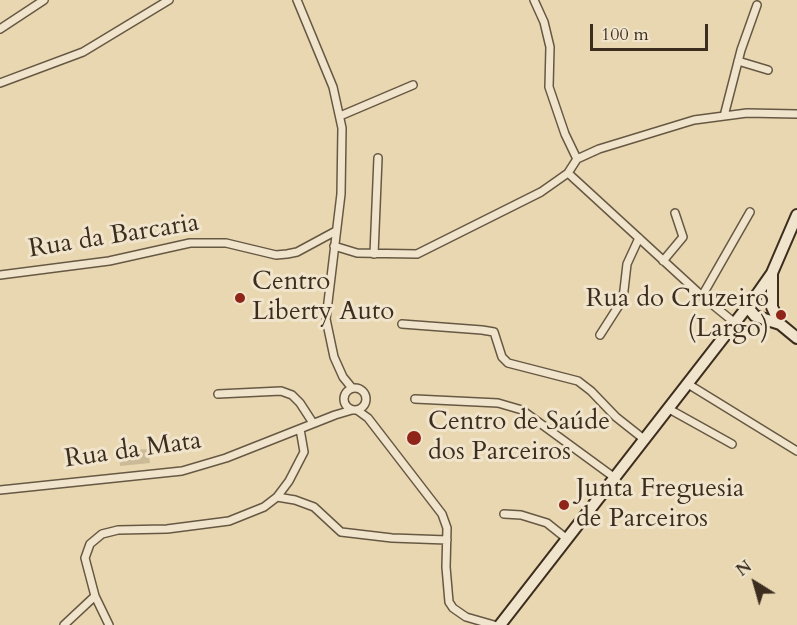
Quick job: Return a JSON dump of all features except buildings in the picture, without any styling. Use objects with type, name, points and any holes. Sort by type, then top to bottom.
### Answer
[{"type":"main road","points":[[501,625],[758,293],[772,273],[797,215]]},
{"type":"main road","points":[[735,323],[768,314],[772,302],[772,273]]},
{"type":"main road","points":[[758,293],[765,293],[772,302],[780,324]]},
{"type":"main road","points":[[748,304],[750,310],[758,317],[780,324],[797,338]]},
{"type":"street","points":[[0,29],[44,0]]},
{"type":"street","points":[[0,83],[83,52],[169,0]]},
{"type":"street","points":[[297,0],[333,87],[342,128],[342,161],[326,319],[330,344],[343,377],[352,388],[363,391],[366,397],[368,418]]},
{"type":"street","points":[[534,0],[544,22],[550,47],[549,87],[565,134],[577,159]]},
{"type":"street","points":[[724,116],[738,61],[757,4]]},
{"type":"street","points":[[738,61],[768,70]]},
{"type":"street","points":[[340,116],[413,85]]},
{"type":"street","points":[[334,246],[357,253],[417,254],[541,192],[568,173],[577,159],[599,149],[694,120],[747,113],[797,114]]},
{"type":"street","points":[[374,254],[378,158]]},
{"type":"street","points":[[568,173],[663,261],[735,323]]},
{"type":"street","points":[[702,296],[750,212]]},
{"type":"street","points":[[663,261],[683,237],[675,213]]},
{"type":"street","name":"Rua da Barcaria","points":[[0,275],[109,261],[190,243],[226,243],[276,255],[288,254],[297,252],[336,231]]},
{"type":"street","points":[[600,335],[623,299],[627,264],[639,238]]},
{"type":"street","points":[[402,324],[494,332],[502,357],[508,363],[578,381],[616,417],[645,440]]},
{"type":"street","points":[[343,377],[346,406],[368,418],[442,514],[447,528],[446,567],[449,603],[466,617],[478,623],[494,625]]},
{"type":"street","points":[[687,384],[797,451]]},
{"type":"street","points":[[334,415],[352,388]]},
{"type":"street","points":[[218,394],[281,391],[292,395],[300,403],[313,423]]},
{"type":"street","points":[[415,399],[498,403],[522,411],[615,478]]},
{"type":"street","points":[[355,410],[366,403]]},
{"type":"street","points":[[669,409],[732,444]]},
{"type":"street","name":"Rua da Mata","points":[[0,490],[182,471],[226,458],[334,415],[355,410]]},
{"type":"street","points":[[109,625],[95,596],[85,558],[90,544],[102,534],[118,530],[167,528],[229,521],[264,507],[278,497],[304,452],[300,429]]},
{"type":"street","points":[[278,497],[314,507],[341,532],[392,538],[447,540]]},
{"type":"street","points":[[504,514],[520,515],[547,523],[567,539]]},
{"type":"street","points":[[64,625],[95,596]]},
{"type":"shaded area","points":[[148,449],[150,463],[120,466],[119,451]]},
{"type":"place","name":"Centro Liberty Auto","points":[[240,298]]},
{"type":"place","name":"Rua do Cruzeiro (Largo)","points":[[781,315]]},
{"type":"place","name":"Centro de Saúde dos Parceiros","points":[[414,438]]},
{"type":"place","name":"Junta Freguesia de Parceiros","points":[[564,505]]}]
